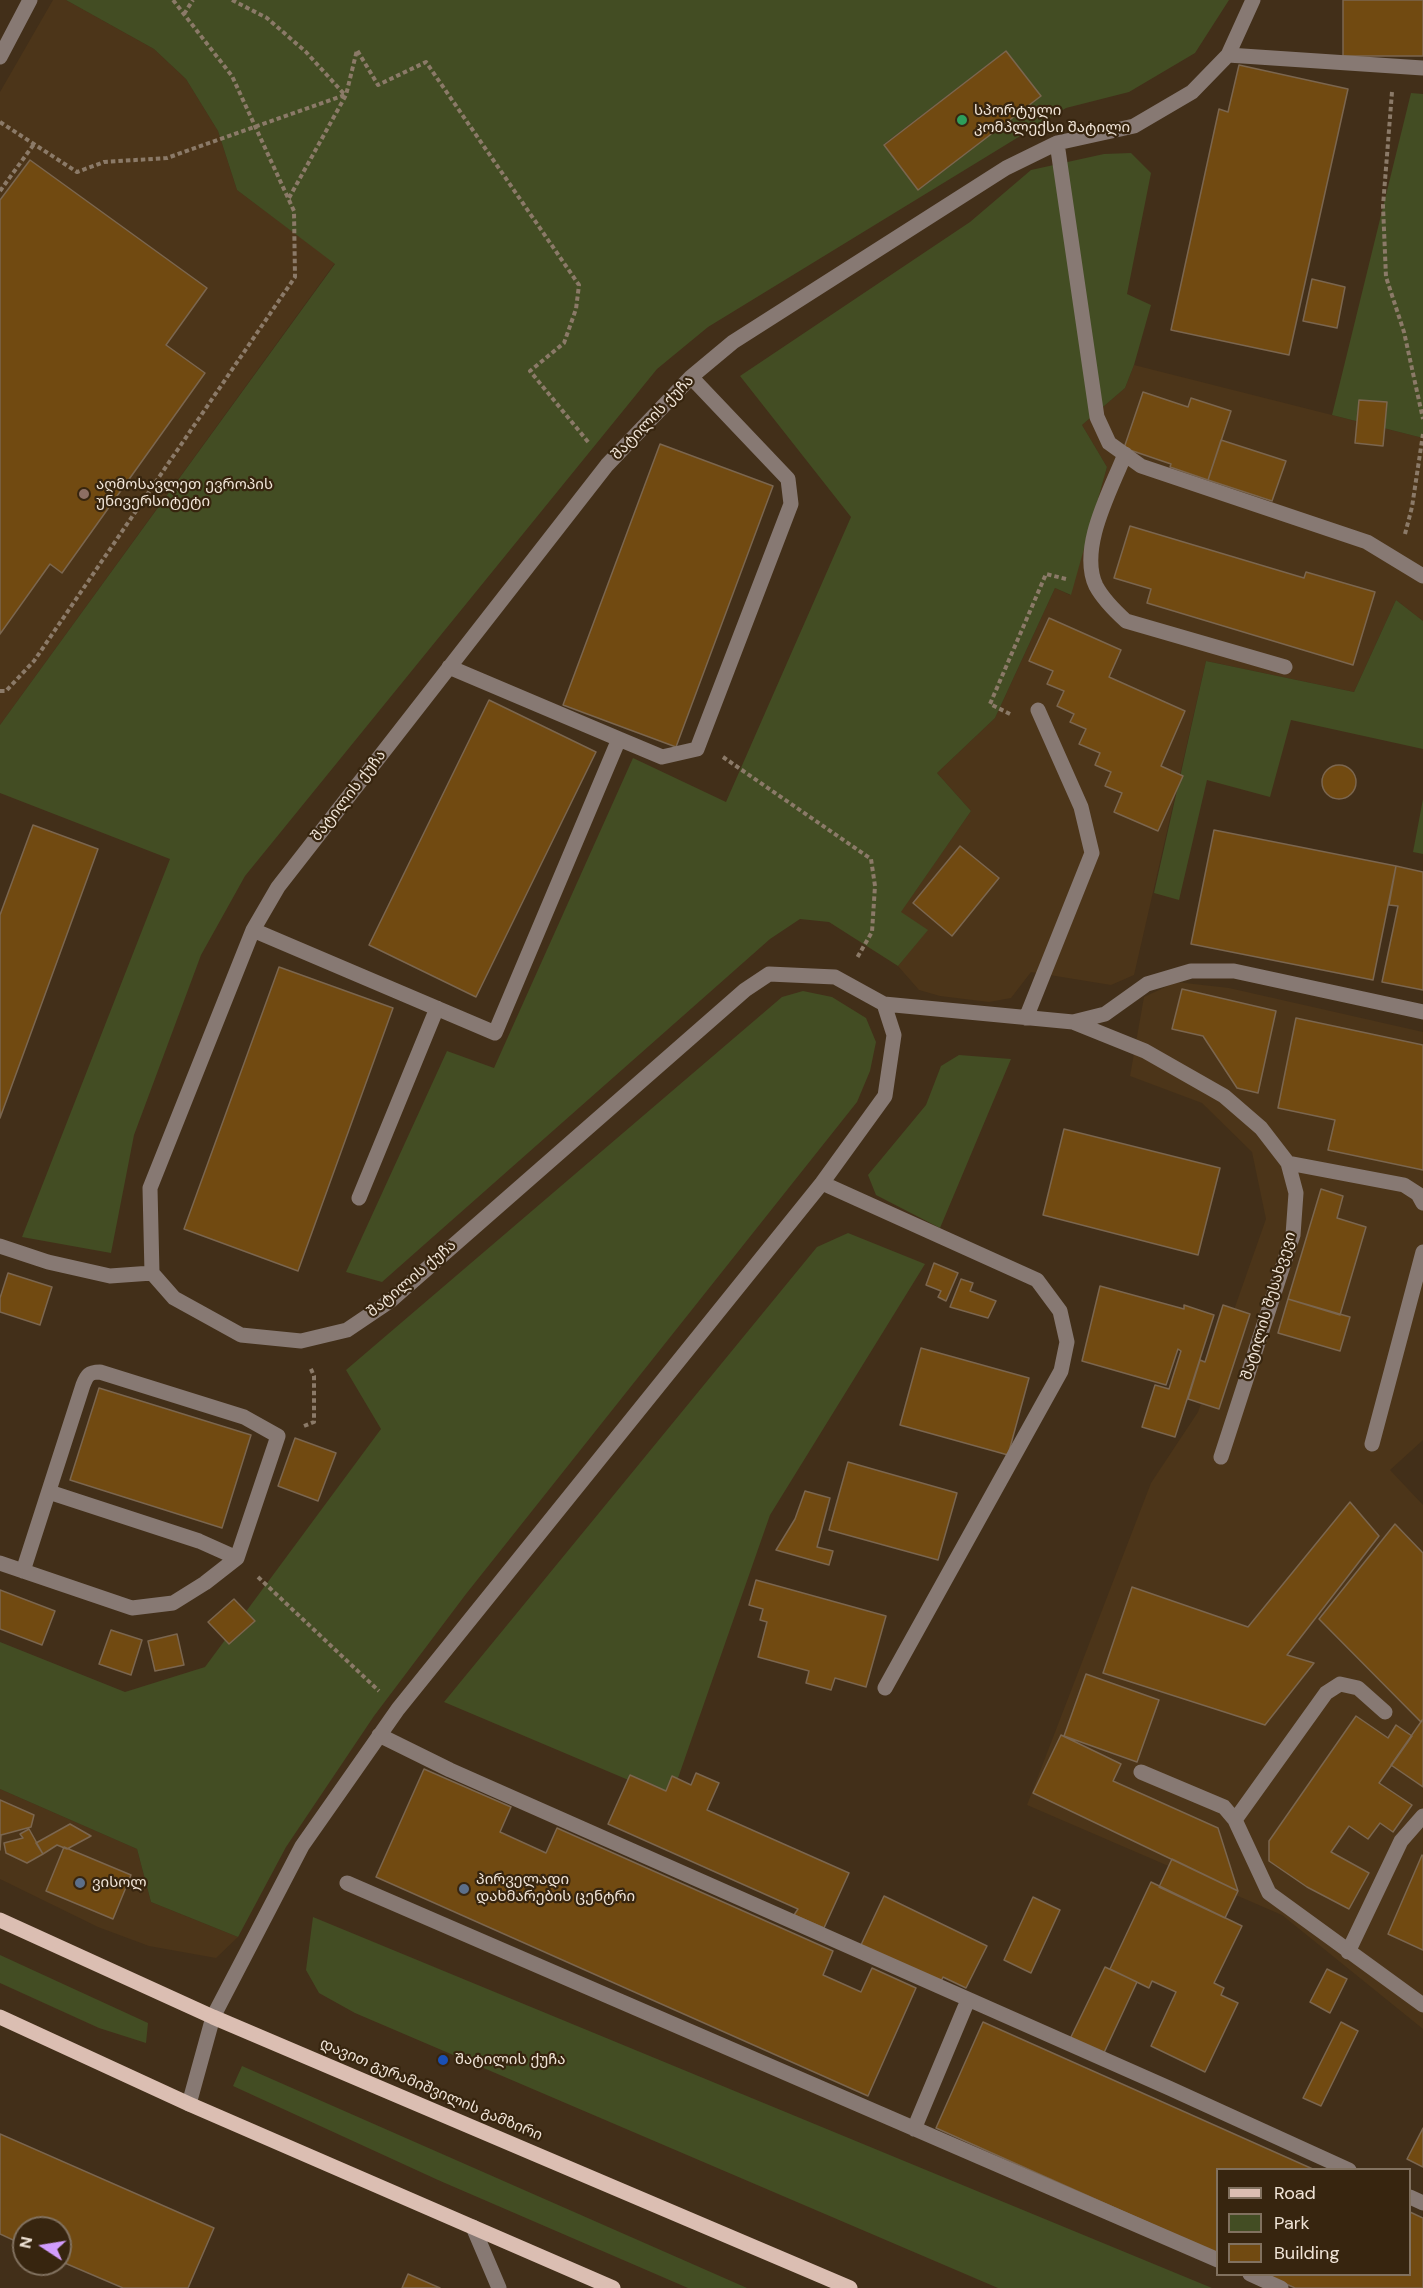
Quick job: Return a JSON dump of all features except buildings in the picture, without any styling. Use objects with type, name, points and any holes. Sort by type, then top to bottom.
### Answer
[{"type":"main road","name":"დავით გურამიშვილის გამზირი","points":[[0,1920],[213,2017],[850,2288]]},
{"type":"main road","points":[[0,2017],[189,2104],[613,2288]]},
{"type":"street","points":[[0,57],[30,0]]},
{"type":"street","name":"შატილის ქუჩა","points":[[884,1004],[835,977],[769,974],[745,990],[390,1301],[347,1330],[301,1341],[241,1335],[174,1298],[152,1273],[150,1188],[253,930],[278,887],[607,465],[691,377],[733,342],[753,329],[1006,168],[1057,143],[1134,126],[1192,92],[1228,55],[1254,0]]},
{"type":"street","points":[[1228,55],[1423,68]]},
{"type":"street","points":[[1057,143],[1097,417],[1109,442],[1141,466],[1367,542],[1423,576]]},
{"type":"street","points":[[449,667],[662,757],[697,749],[792,504],[788,479],[691,377]]},
{"type":"street","points":[[1125,454],[1094,536],[1089,562],[1096,586],[1112,608],[1126,621],[1285,667]]},
{"type":"street","points":[[1026,1018],[1092,854],[1081,807],[1038,710]]},
{"type":"street","points":[[253,930],[495,1033],[619,740]]},
{"type":"street","name":"შატილის შესახვევი","points":[[1073,1022],[1105,1014],[1147,984],[1191,971],[1234,971],[1423,1012]]},
{"type":"street","points":[[189,2104],[213,2017],[302,1846],[398,1709],[822,1183],[885,1096],[894,1035],[884,1004]]},
{"type":"street","name":"შატილის შესახვევი","points":[[884,1004],[1073,1022],[1145,1051],[1224,1096],[1261,1128],[1288,1163],[1296,1193],[1293,1235],[1221,1456]]},
{"type":"street","points":[[359,1198],[437,1008]]},
{"type":"street","points":[[1288,1163],[1404,1185],[1418,1194],[1423,1203]]},
{"type":"street","points":[[822,1183],[1037,1281],[1060,1311],[1067,1342],[1061,1371],[885,1688]]},
{"type":"street","points":[[0,1246],[48,1262],[110,1276],[152,1273]]},
{"type":"street","points":[[1372,1444],[1423,1252]]},
{"type":"street","points":[[0,1563],[23,1571],[132,1608],[173,1603],[205,1583],[237,1558],[278,1436],[244,1417],[100,1372],[87,1375],[23,1571]]},
{"type":"street","points":[[49,1492],[200,1542],[237,1558]]},
{"type":"street","points":[[1235,1820],[1326,1693],[1340,1684],[1358,1688],[1384,1712]]},
{"type":"street","points":[[379,1735],[450,1770],[1347,2168]]},
{"type":"street","points":[[1141,1772],[1224,1807],[1235,1820],[1269,1893],[1423,2005]]},
{"type":"street","points":[[1348,1952],[1401,1841],[1423,1816]]},
{"type":"street","points":[[347,1884],[1216,2259]]},
{"type":"street","points":[[914,2129],[968,2000]]},
{"type":"street","points":[[473,2227],[499,2288]]},
{"type":"street","points":[[1254,2276],[1281,2288]]},
{"type":"path","points":[[0,691],[6,691],[34,661],[295,277],[294,211],[232,76],[173,0]]},
{"type":"path","points":[[184,14],[193,0]]},
{"type":"path","points":[[232,0],[267,18],[306,52],[346,95]]},
{"type":"path","points":[[288,199],[346,95],[357,50],[378,85],[426,62],[579,285],[576,309],[564,343],[530,371],[607,465]]},
{"type":"path","points":[[1394,66],[1383,206],[1386,277],[1404,332],[1423,419]]},
{"type":"path","points":[[0,122],[77,172],[104,162],[167,158],[346,95]]},
{"type":"path","points":[[0,191],[34,144]]},
{"type":"path","points":[[1397,560],[1412,507],[1423,434]]},
{"type":"path","points":[[1038,710],[1014,716],[990,704],[1046,574],[1096,586]]},
{"type":"path","points":[[700,741],[871,860],[875,886],[872,932],[855,962],[835,977]]},
{"type":"path","points":[[278,1436],[314,1422],[314,1376]]},
{"type":"path","points":[[237,1558],[398,1709]]},
{"type":"shaded area","name":"აღმოსავლეთ ევროპის უნივერსიტეტი","points":[[53,0],[66,0],[154,49],[186,79],[218,131],[237,190],[335,263],[0,725],[0,92]]},
{"type":"shaded area","points":[[1134,365],[1423,438],[1423,621],[1396,600],[1354,692],[1206,661],[1134,975],[1111,985],[1031,972],[1011,998],[989,1002],[940,996],[919,990],[898,966],[927,930],[900,913],[971,811],[937,773],[995,718],[1055,588],[1070,595],[1107,467],[1082,425],[1125,388]]},
{"type":"shaded area","points":[[1176,982],[1229,988],[1423,1032],[1423,1440],[1390,1470],[1423,1505],[1423,2029],[1282,1915],[1027,1805],[1151,1483],[1198,1412],[1266,1219],[1252,1152],[1202,1103],[1130,1076],[1144,997]]},
{"type":"shaded area","points":[[0,1789],[137,1849],[151,1902],[238,1937],[216,1958],[149,1946],[98,1927],[0,1879]]},
{"type":"green space","points":[[66,0],[1229,0],[1195,53],[1129,92],[1066,108],[708,327],[657,369],[245,876],[201,955],[134,1135],[111,1253],[22,1237],[170,859],[0,793],[0,725],[335,264],[237,190],[218,131],[186,79],[154,49]],"holes":[[[1006,51],[1040,96],[918,190],[884,144]]]},
{"type":"green space","points":[[1411,93],[1423,94],[1423,438],[1332,415]]},
{"type":"green space","points":[[1131,153],[1151,173],[1127,294],[1151,305],[1125,388],[1082,425],[1107,467],[1071,595],[1055,588],[995,718],[937,773],[971,811],[901,912],[928,930],[898,966],[829,922],[800,919],[770,939],[382,1282],[346,1272],[447,1051],[494,1068],[633,758],[726,802],[851,517],[740,376],[970,222],[1031,170],[1104,154]]},
{"type":"green space","points":[[1396,600],[1423,621],[1423,749],[1291,720],[1270,797],[1207,780],[1179,900],[1154,893],[1206,661],[1354,692]]},
{"type":"green space","points":[[1423,799],[1423,854],[1413,852]]},
{"type":"green space","points":[[803,991],[832,997],[866,1018],[876,1042],[870,1071],[857,1102],[466,1594],[374,1716],[286,1847],[238,1937],[151,1902],[137,1849],[0,1789],[0,1642],[125,1692],[205,1667],[381,1429],[346,1370],[782,997]]},
{"type":"green space","points":[[959,1055],[1011,1059],[940,1228],[876,1195],[868,1175],[926,1105],[941,1066]]},
{"type":"green space","points":[[848,1233],[925,1264],[770,1515],[671,1798],[444,1702],[817,1247]]},
{"type":"green space","points":[[313,1917],[1212,2288],[998,2288],[355,2013],[319,1993],[306,1970]]},
{"type":"green space","points":[[0,1955],[148,2023],[146,2043],[99,2028],[0,1983]]},
{"type":"green space","points":[[242,2066],[747,2288],[688,2288],[438,2180],[233,2086]]},
{"type":"place","name":"სპორტული კომპლექსი შატილი","points":[[962,120]]},
{"type":"place","name":"აღმოსავლეთ ევროპის უნივერსიტეტი","points":[[84,494]]},
{"type":"place","name":"ვისოლ","points":[[80,1883]]},
{"type":"place","name":"პირველადი დახმარების ცენტრი","points":[[464,1889]]},
{"type":"place","name":"შატილის ქუჩა","points":[[443,2060]]}]
